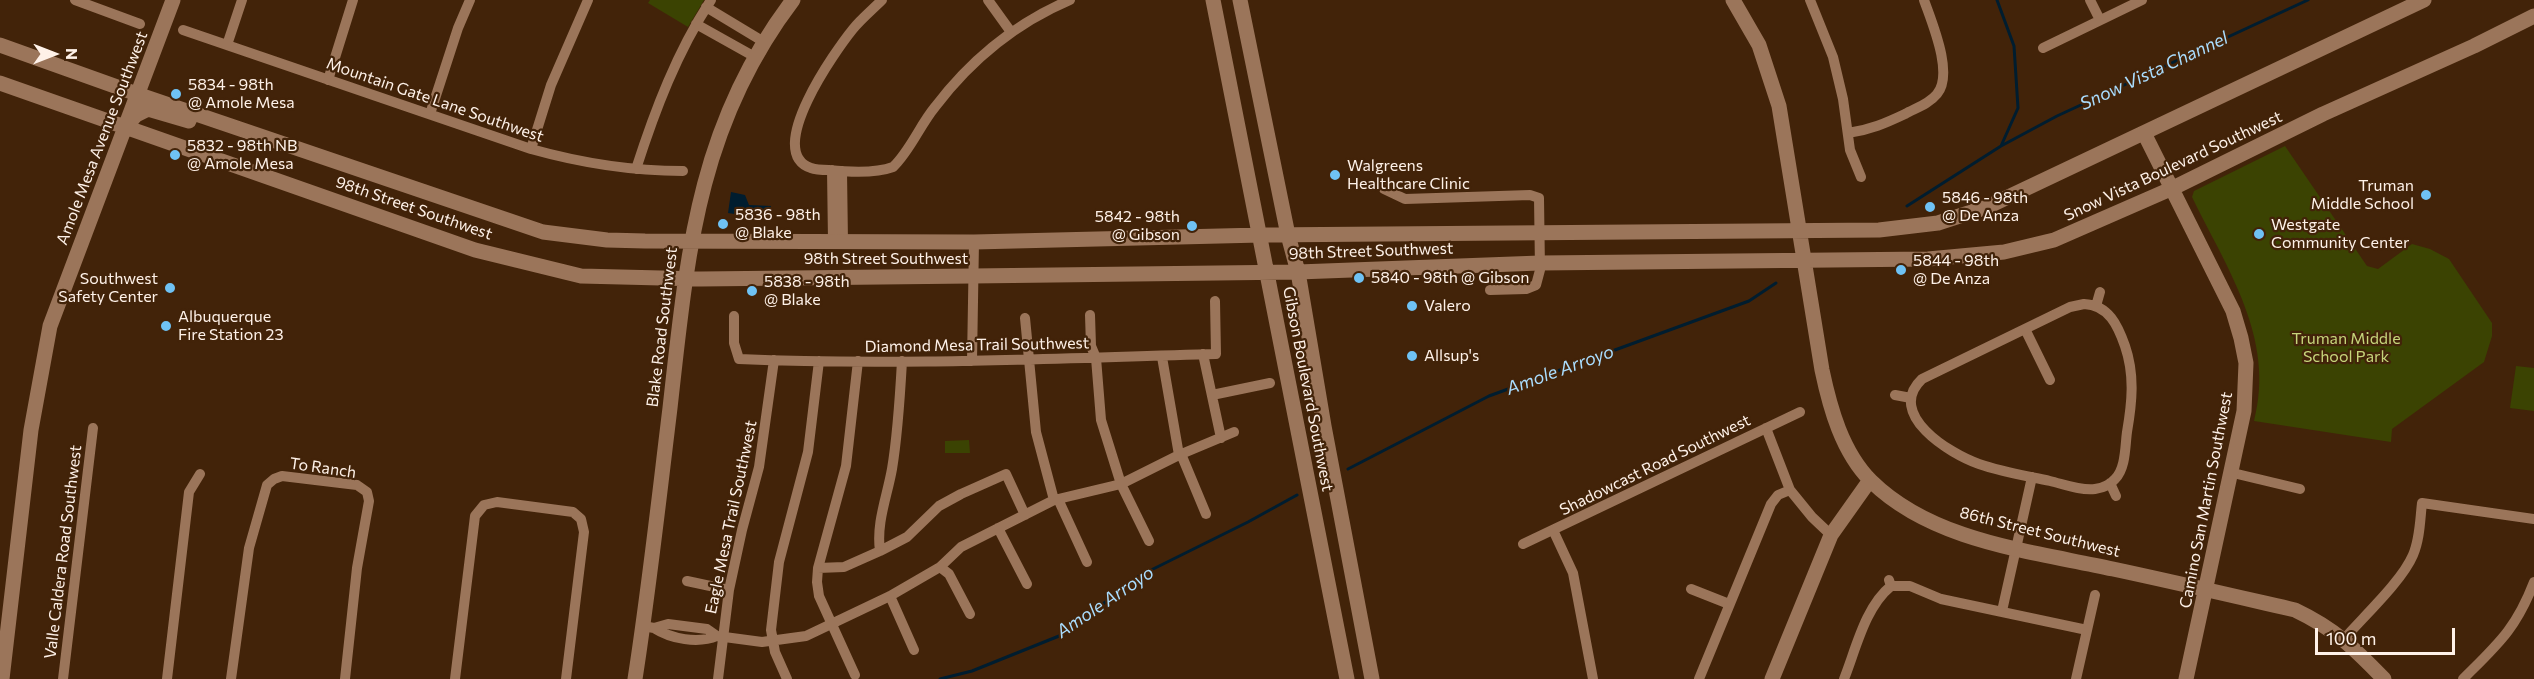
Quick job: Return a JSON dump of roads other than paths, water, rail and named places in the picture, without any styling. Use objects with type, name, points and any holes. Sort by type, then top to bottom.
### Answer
[{"type":"main road","name":"Amole Mesa Avenue Southwest","points":[[2,679],[31,430],[50,326],[173,0]]},
{"type":"main road","name":"Blake Road Southwest","points":[[635,679],[649,627],[684,279],[690,242],[704,183],[735,96],[754,57],[793,0]]},
{"type":"main road","name":"Gibson Boulevard Southwest","points":[[1214,0],[1347,679]]},
{"type":"main road","name":"Gibson Boulevard Southwest","points":[[1240,0],[1288,235],[1298,272],[1324,429],[1372,679]]},
{"type":"main road","name":"86th Street Southwest","points":[[1733,0],[1759,45],[1779,106],[1830,406],[1854,456],[1870,480],[1891,497],[1930,522],[1983,540],[2295,610],[2321,622],[2344,639],[2384,679]]},
{"type":"main road","points":[[1799,229],[1879,230],[1938,223],[2010,198],[2424,0]]},
{"type":"main road","name":"Snow Vista Boulevard Southwest","points":[[1804,261],[1928,259],[2004,252],[2054,240],[2173,188],[2323,114],[2474,46],[2534,16]]},
{"type":"main road","name":"98th Street Southwest","points":[[0,45],[543,232],[607,240],[974,242],[1261,235],[1799,229]]},
{"type":"main road","name":"98th Street Southwest","points":[[0,83],[486,253],[581,276],[684,279],[972,276],[1298,272],[1540,263],[1804,261]]},
{"type":"main road","points":[[125,127],[136,115],[148,109],[194,122],[226,124]]},
{"type":"main road","name":"Camino San Martin Southwest","points":[[2144,133],[2233,311],[2246,363],[2247,386],[2233,473],[2186,679]]},
{"type":"main road","points":[[1772,679],[1831,535],[1870,480]]},
{"type":"street","points":[[75,0],[102,5],[140,24]]},
{"type":"street","points":[[227,45],[242,0]]},
{"type":"street","points":[[327,80],[352,0]]},
{"type":"street","points":[[430,114],[450,50],[470,0]]},
{"type":"street","points":[[531,149],[551,85],[588,0]]},
{"type":"street","points":[[882,0],[853,30],[807,98],[796,125],[795,142],[799,159],[810,168],[837,171],[885,170],[893,167],[934,108],[964,73],[1011,32],[1070,0]]},
{"type":"street","points":[[988,0],[1011,32]]},
{"type":"street","points":[[1810,0],[1833,57],[1843,99],[1850,150],[1861,177]]},
{"type":"street","points":[[1848,133],[1881,126],[1930,101],[1939,92],[1944,81],[1939,45],[1924,0]]},
{"type":"street","points":[[2090,0],[2100,20]]},
{"type":"street","points":[[2043,48],[2142,0]]},
{"type":"street","points":[[636,169],[656,108],[696,24],[709,4],[733,23],[764,42]]},
{"type":"street","points":[[724,40],[733,23]]},
{"type":"street","points":[[696,24],[754,57]]},
{"type":"street","name":"Mountain Gate Lane Southwest","points":[[183,30],[559,157],[636,169],[683,171]]},
{"type":"street","points":[[837,171],[838,242]]},
{"type":"street","points":[[1384,189],[1406,199],[1530,195],[1540,201],[1538,280],[1531,288],[1490,290]]},
{"type":"street","points":[[972,361],[974,242]]},
{"type":"street","points":[[2096,306],[2100,292]]},
{"type":"street","name":"Diamond Mesa Trail Southwest","points":[[734,316],[734,343],[739,359],[819,362],[1162,357],[1216,354],[1215,301]]},
{"type":"street","points":[[2078,305],[2096,306],[2106,311],[2118,330],[2129,361],[2132,380],[2132,402],[2122,468],[2110,483],[2089,490],[1980,464],[1953,451],[1918,423],[1912,411],[1911,398],[1918,383],[1932,373],[2078,305]]},
{"type":"street","points":[[1090,315],[1091,346],[1096,358],[1101,420],[1121,484],[1149,541]]},
{"type":"street","points":[[1025,318],[1036,432],[1056,499],[1087,562]]},
{"type":"street","points":[[2025,329],[2050,380]]},
{"type":"street","points":[[1203,354],[1221,438]]},
{"type":"street","points":[[1162,357],[1180,454],[1206,514]]},
{"type":"street","name":"Eagle Mesa Trail Southwest","points":[[718,679],[720,637],[742,530],[759,467],[774,360]]},
{"type":"street","points":[[855,675],[819,596],[817,582],[818,568],[846,466],[858,361]]},
{"type":"street","points":[[880,551],[878,534],[892,470],[902,361]]},
{"type":"street","points":[[787,679],[774,652],[771,630],[778,562],[808,452],[819,362]]},
{"type":"street","points":[[1212,395],[1270,383]]},
{"type":"street","points":[[1895,395],[1911,398]]},
{"type":"street","name":"Shadowcast Road Southwest","points":[[1523,544],[1800,412]]},
{"type":"street","name":"Valle Caldera Road Southwest","points":[[63,679],[93,428]]},
{"type":"street","points":[[1766,428],[1791,490],[1812,517],[1831,535]]},
{"type":"street","points":[[649,627],[666,636],[705,641],[720,637],[773,642],[806,636],[890,596],[940,567],[961,547],[1056,499],[1121,484],[1180,454],[1234,432]]},
{"type":"street","points":[[2233,473],[2300,489]]},
{"type":"street","points":[[166,679],[189,492],[200,474]]},
{"type":"street","points":[[818,568],[844,567],[880,551],[907,537],[939,506],[1006,474],[1025,515]]},
{"type":"street","name":"To Ranch","points":[[231,679],[249,548],[264,503],[267,486],[274,478],[282,476],[357,485],[367,492],[369,501],[357,568],[345,679]]},
{"type":"street","points":[[2002,611],[2032,477]]},
{"type":"street","points":[[2110,483],[2116,496]]},
{"type":"street","points":[[1699,679],[1771,504],[1778,495],[1791,490]]},
{"type":"street","points":[[454,679],[475,516],[484,505],[497,502],[573,512],[581,519],[584,532],[566,679]]},
{"type":"street","points":[[2344,639],[2404,571],[2413,555],[2418,537],[2422,503],[2534,519]]},
{"type":"street","points":[[998,528],[1026,584]]},
{"type":"street","points":[[1553,530],[1573,573],[1593,679]]},
{"type":"street","points":[[940,567],[949,574],[970,614]]},
{"type":"street","points":[[687,581],[729,590]]},
{"type":"street","points":[[2463,679],[2508,633],[2524,609],[2534,582]]},
{"type":"street","points":[[1849,677],[1872,607],[1890,583],[1910,586],[1941,599],[2087,630]]},
{"type":"street","points":[[1691,589],[1729,604]]},
{"type":"street","points":[[2076,679],[2095,595]]},
{"type":"street","points":[[890,596],[914,650]]},
{"type":"street","points":[[649,627],[668,624],[707,629],[720,637]]},
{"type":"street","points":[[688,638],[689,627]]},
{"type":"water","points":[[731,192],[745,195],[749,205],[771,206],[767,219],[728,213]]},
{"type":"waterway","name":"Amole Arroyo","points":[[1907,206],[2001,146],[2018,108],[2014,46],[1997,0]]},
{"type":"waterway","name":"Snow Vista Channel","points":[[2001,146],[2057,116],[2308,0]]},
{"type":"waterway","name":"Amole Arroyo","points":[[1348,469],[1489,396],[1749,301],[1776,283]]},
{"type":"waterway","name":"Amole Arroyo","points":[[940,679],[972,671],[1064,634],[1139,576],[1297,495]]},
{"type":"place","name":"5834 - 98th @ Amole Mesa","points":[[176,94]]},
{"type":"place","name":"5832 - 98th NB @ Amole Mesa","points":[[175,155]]},
{"type":"place","name":"Walgreens Healthcare Clinic","points":[[1335,175]]},
{"type":"place","name":"Truman Middle School","points":[[2426,195]]},
{"type":"place","name":"5846 - 98th @ De Anza","points":[[1930,207]]},
{"type":"place","name":"5836 - 98th @ Blake","points":[[723,224]]},
{"type":"place","name":"5842 - 98th @ Gibson","points":[[1192,226]]},
{"type":"place","name":"Westgate Community Center","points":[[2259,234]]},
{"type":"place","name":"5844 - 98th @ De Anza","points":[[1901,270]]},
{"type":"place","name":"5840 - 98th @ Gibson","points":[[1359,278]]},
{"type":"place","name":"Southwest Safety Center","points":[[170,288]]},
{"type":"place","name":"5838 - 98th @ Blake","points":[[752,291]]},
{"type":"place","name":"Valero","points":[[1412,306]]},
{"type":"place","name":"Albuquerque Fire Station 23","points":[[166,326]]},
{"type":"place","name":"Allsup's","points":[[1412,356]]},
{"type":"park label","name":"Truman Middle School Park","points":[[2346,348]]}]
